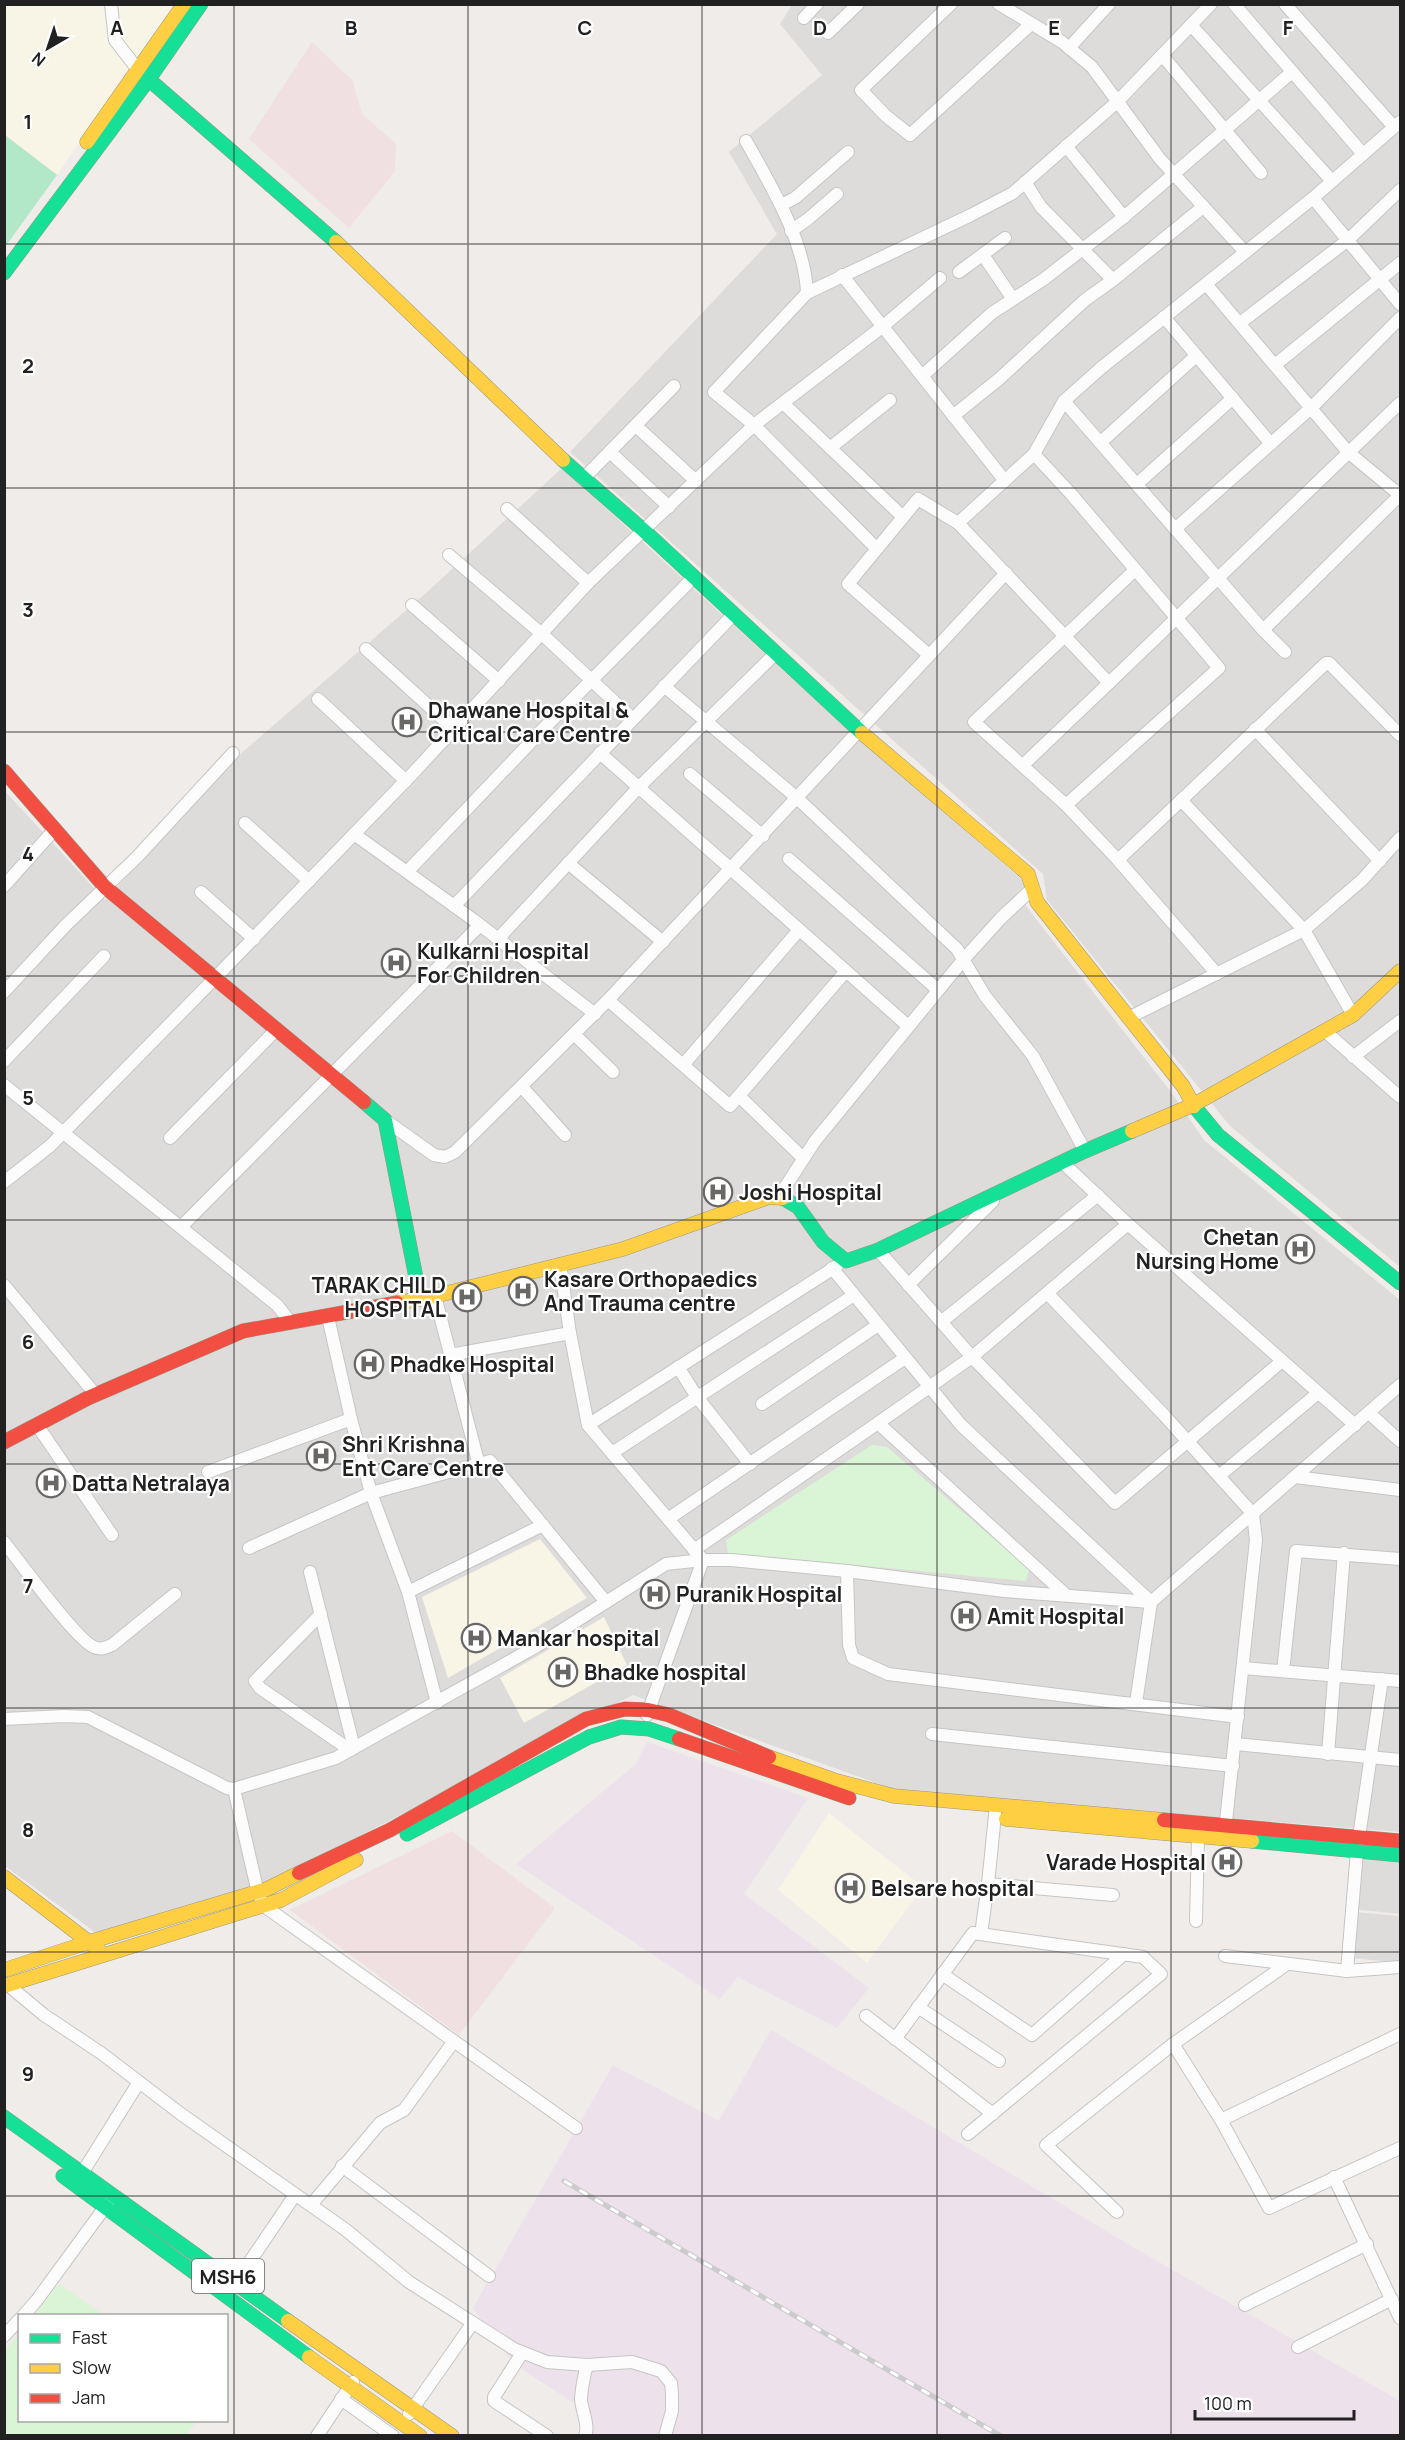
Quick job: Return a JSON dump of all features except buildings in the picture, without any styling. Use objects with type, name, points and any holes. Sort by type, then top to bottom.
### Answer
[{"type":"street","points":[[111,4],[115,40],[143,75],[348,253],[583,479],[644,531],[859,730],[1028,874],[1037,902],[1183,1086],[1193,1105],[1218,1135],[1401,1283]]},
{"type":"street","points":[[4,273],[143,75],[184,4]]},
{"type":"street","points":[[4,255],[201,4]]},
{"type":"street","points":[[804,18],[817,4]]},
{"type":"street","points":[[828,33],[858,4]]},
{"type":"street","points":[[951,4],[861,90],[886,116],[910,135],[1031,24]]},
{"type":"street","points":[[999,4],[1069,48],[1092,67],[1173,174],[1245,252]]},
{"type":"street","points":[[1069,48],[1109,4]]},
{"type":"street","points":[[878,549],[754,425],[714,393],[807,293],[1013,193],[1117,102],[1211,4]]},
{"type":"street","points":[[1234,4],[1363,154]]},
{"type":"street","points":[[958,523],[1034,454],[1064,401],[1164,317],[1313,198],[1397,125],[1285,4]]},
{"type":"street","points":[[1191,25],[1332,181]]},
{"type":"street","points":[[1162,55],[1261,173]]},
{"type":"street","points":[[922,376],[992,313],[1044,279],[1124,217],[1292,72]]},
{"type":"street","points":[[746,141],[781,205],[806,272],[807,293]]},
{"type":"street","points":[[1066,146],[1124,217]]},
{"type":"street","points":[[781,205],[795,198],[848,152]]},
{"type":"street","points":[[1024,183],[1041,207],[1113,280]]},
{"type":"street","points":[[1240,323],[1348,240],[1401,190]]},
{"type":"street","points":[[791,231],[837,194]]},
{"type":"street","points":[[1313,198],[1401,304]]},
{"type":"street","points":[[953,416],[999,379],[1084,300],[1113,280],[1203,207]]},
{"type":"street","points":[[959,272],[1005,238]]},
{"type":"street","points":[[983,255],[1013,299]]},
{"type":"street","points":[[1275,364],[1401,262]]},
{"type":"street","points":[[842,275],[1005,481]]},
{"type":"street","points":[[4,1182],[50,1146],[254,939],[406,781],[588,583],[754,425],[882,327],[940,278]]},
{"type":"street","points":[[1206,284],[1348,452],[1400,495],[1263,630]]},
{"type":"street","points":[[1164,317],[1271,444]]},
{"type":"street","points":[[1175,529],[1311,408],[1401,318]]},
{"type":"street","points":[[1101,442],[1196,356]]},
{"type":"street","points":[[583,479],[674,386]]},
{"type":"street","points":[[1137,484],[1233,398]]},
{"type":"street","points":[[830,448],[890,400]]},
{"type":"street","points":[[1064,401],[1263,630],[1285,652]]},
{"type":"street","points":[[1023,765],[1401,403]]},
{"type":"street","points":[[784,404],[903,517]]},
{"type":"street","points":[[636,426],[696,481]]},
{"type":"street","points":[[610,452],[669,507]]},
{"type":"street","points":[[1034,454],[1072,495],[1219,668],[1066,805]]},
{"type":"street","points":[[929,655],[849,584],[918,499],[958,523],[1108,683]]},
{"type":"street","points":[[507,509],[588,583]]},
{"type":"street","points":[[449,555],[542,634],[633,719]]},
{"type":"street","points":[[1135,570],[974,722],[1066,805],[1118,860],[1217,974]]},
{"type":"street","points":[[4,771],[105,887],[385,1120],[434,1155],[445,1157],[455,1152],[596,1014],[1006,573]]},
{"type":"street","points":[[406,872],[694,577]]},
{"type":"street","points":[[412,605],[499,681]]},
{"type":"street","points":[[454,906],[734,614]]},
{"type":"street","points":[[366,649],[454,729]]},
{"type":"street","points":[[498,939],[638,788],[776,653]]},
{"type":"street","points":[[1118,860],[1327,663],[1401,735]]},
{"type":"street","points":[[664,686],[797,798],[957,949],[985,996],[1033,1056],[1085,1151]]},
{"type":"street","points":[[318,699],[406,781]]},
{"type":"street","points":[[1255,729],[1380,861]]},
{"type":"street","points":[[4,992],[66,925],[137,857],[233,753]]},
{"type":"street","points":[[600,753],[908,1026]]},
{"type":"street","points":[[690,774],[763,836]]},
{"type":"street","points":[[1181,800],[1304,930],[1353,1015]]},
{"type":"street","points":[[245,823],[309,881]]},
{"type":"street","points":[[4,886],[55,829]]},
{"type":"street","points":[[354,834],[480,925],[596,1014]]},
{"type":"street","points":[[1128,1018],[1304,930],[1380,861],[1401,838]]},
{"type":"street","points":[[789,859],[938,990]]},
{"type":"street","points":[[568,863],[663,942]]},
{"type":"street","points":[[780,1195],[814,1141],[908,1026],[1001,918],[1032,889]]},
{"type":"street","points":[[201,892],[254,939]]},
{"type":"street","points":[[181,1227],[480,925]]},
{"type":"street","points":[[683,1065],[799,930]]},
{"type":"street","points":[[4,1060],[104,956]]},
{"type":"street","points":[[608,1000],[728,1105],[731,1105],[846,971]]},
{"type":"street","points":[[588,1425],[832,1268],[878,1250],[1085,1151],[1193,1105],[1353,1015],[1401,971]]},
{"type":"street","points":[[1353,1057],[1401,1021]]},
{"type":"street","points":[[170,1137],[277,1029]]},
{"type":"street","points":[[1326,1032],[1401,1097]]},
{"type":"street","points":[[575,1035],[613,1072]]},
{"type":"street","points":[[4,1085],[277,1305],[291,1323]]},
{"type":"street","points":[[522,1087],[565,1136]]},
{"type":"street","points":[[739,1096],[804,1158]]},
{"type":"street","points":[[385,1120],[420,1298]]},
{"type":"street","points":[[1062,1162],[1128,1224],[1355,1425]]},
{"type":"street","points":[[908,1285],[1000,1193]]},
{"type":"street","points":[[4,1442],[96,1395],[243,1331],[435,1296],[623,1248],[769,1197],[780,1195],[796,1204],[829,1249],[846,1261]]},
{"type":"street","points":[[941,1322],[1098,1195]]},
{"type":"street","points":[[694,1550],[972,1358],[1128,1224]]},
{"type":"street","points":[[878,1250],[972,1358],[1115,1503],[1282,1361]]},
{"type":"street","points":[[560,1263],[570,1334],[588,1425],[703,1560]]},
{"type":"street","points":[[832,1268],[961,1425],[1151,1602]]},
{"type":"street","points":[[4,1285],[96,1395]]},
{"type":"street","points":[[1048,1293],[1189,1442],[1254,1515],[1256,1540],[1225,1832]]},
{"type":"street","points":[[612,1453],[854,1295]]},
{"type":"street","points":[[435,1296],[479,1465]]},
{"type":"street","points":[[328,1317],[351,1419],[371,1493],[408,1592],[437,1703]]},
{"type":"street","points":[[762,1404],[878,1325]]},
{"type":"street","points":[[450,1355],[570,1334]]},
{"type":"street","points":[[668,1519],[905,1358]]},
{"type":"street","points":[[678,1367],[697,1397],[750,1464]]},
{"type":"street","points":[[1136,1704],[1151,1602],[1254,1515],[1401,1385]]},
{"type":"street","points":[[1219,1476],[1318,1393]]},
{"type":"street","points":[[1369,1413],[1401,1441]]},
{"type":"street","points":[[208,1472],[351,1419]]},
{"type":"street","points":[[878,1423],[1065,1595]]},
{"type":"street","points":[[37,1425],[111,1535]]},
{"type":"street","points":[[249,1548],[371,1493],[490,1461],[606,1602]]},
{"type":"street","points":[[1296,1477],[1401,1490]]},
{"type":"street","points":[[408,1592],[543,1525]]},
{"type":"street","points":[[4,1542],[66,1619],[95,1648],[103,1649],[112,1646],[175,1593]]},
{"type":"street","points":[[1283,1671],[1296,1551],[1401,1559]]},
{"type":"street","points":[[1328,1754],[1344,1553]]},
{"type":"street","points":[[643,1728],[703,1560]]},
{"type":"street","points":[[4,1719],[88,1717],[227,1788],[234,1789],[336,1758],[537,1646],[666,1564],[731,1560],[847,1571],[1004,1591],[1151,1602]]},
{"type":"street","points":[[847,1571],[849,1645],[853,1658],[888,1674],[1238,1717]]},
{"type":"street","points":[[310,1572],[352,1749]]},
{"type":"street","points":[[321,1614],[255,1681],[260,1688],[352,1749]]},
{"type":"street","points":[[1243,1668],[1401,1681]]},
{"type":"street","points":[[1347,1971],[1358,1845],[1382,1679]]},
{"type":"street","points":[[4,1970],[89,1942],[258,1893],[390,1830],[586,1719],[624,1709],[648,1710],[669,1715],[816,1774],[864,1790],[995,1812],[1198,1838],[1225,1832]]},
{"type":"street","points":[[6,1986],[264,1906],[590,1737],[621,1727],[643,1728],[863,1802],[904,1810],[995,1812],[1225,1832],[1358,1845],[1401,1855]]},
{"type":"street","points":[[932,1734],[1233,1766]]},
{"type":"street","points":[[1235,1744],[1401,1760]]},
{"type":"street","points":[[234,1789],[258,1893],[264,1906],[576,2128]]},
{"type":"street","points":[[981,1934],[995,1812]]},
{"type":"street","points":[[1196,1922],[1198,1838]]},
{"type":"street","points":[[1358,1845],[1401,1841]]},
{"type":"street","points":[[4,1877],[106,1955]]},
{"type":"street","points":[[988,1884],[1113,1895]]},
{"type":"street","points":[[895,2039],[973,1933],[1143,1957],[1161,1974],[968,2134]]},
{"type":"street","points":[[942,1974],[1032,2035],[1124,1954]]},
{"type":"street","points":[[1226,1956],[1347,1971],[1401,1967]]},
{"type":"street","points":[[1117,2212],[1046,2145],[1173,2044],[1287,1964]]},
{"type":"street","points":[[6,1986],[101,2053],[181,2114],[346,2230],[409,2282],[472,2324],[522,2353],[547,2362],[587,2365],[632,2362],[661,2371],[667,2376],[672,2394],[672,2411],[665,2436]]},
{"type":"street","points":[[918,2007],[999,2061]]},
{"type":"street","points":[[866,2016],[993,2114]]},
{"type":"street","points":[[1221,2120],[1401,2034]]},
{"type":"street","points":[[311,2205],[380,2123],[404,2110],[454,2041]]},
{"type":"street","points":[[1173,2044],[1221,2120],[1269,2208],[1401,2148]]},
{"type":"street","points":[[79,2178],[139,2082]]},
{"type":"street","name":"MSH6","points":[[4,2117],[79,2178],[236,2282],[412,2410],[452,2436]]},
{"type":"street","name":"MSH6","points":[[4,2133],[79,2178]]},
{"type":"street","points":[[342,2166],[489,2276]]},
{"type":"street","points":[[1334,2177],[1401,2318]]},
{"type":"street","points":[[236,2282],[296,2195]]},
{"type":"street","points":[[25,2314],[110,2200]]},
{"type":"street","name":"MSH6","points":[[110,2200],[350,2387],[420,2436]]},
{"type":"street","points":[[1245,2305],[1367,2244]]},
{"type":"street","points":[[1298,2347],[1392,2299]]},
{"type":"street","points":[[4,2336],[18,2321]]},
{"type":"street","points":[[402,2424],[472,2324]]},
{"type":"street","points":[[522,2353],[494,2397],[494,2401],[548,2436]]},
{"type":"street","points":[[585,2436],[587,2431],[581,2397],[587,2365]]},
{"type":"street","points":[[316,2436],[361,2372]]},
{"type":"street","points":[[341,2399],[393,2436]]},
{"type":"shaded area","points":[[1397,4],[1400,7],[1400,1267],[1230,1126],[1047,900],[1043,874],[570,452],[777,234],[729,152],[822,75],[780,24],[792,5]]},
{"type":"shaded area","points":[[4,5],[174,5],[57,175],[5,135]]},
{"type":"shaded area","points":[[312,42],[352,80],[362,114],[396,144],[395,171],[349,228],[249,139]]},
{"type":"shaded area","points":[[562,468],[846,728],[1027,884],[1026,906],[1174,1096],[1204,1140],[1400,1300],[1400,1832],[898,1791],[633,1695],[253,1891],[103,1938],[5,1866],[5,791],[105,900],[238,756],[426,593]]},
{"type":"shaded area","name":"Mankar hospital","points":[[540,1539],[587,1598],[448,1678],[422,1597]]},
{"type":"shaded area","name":"Bhadke hospital","points":[[604,1617],[627,1665],[524,1723],[500,1678]]},
{"type":"shaded area","points":[[647,1742],[808,1798],[744,1894],[869,1988],[837,2028],[738,1977],[720,1999],[516,1864],[636,1764]]},
{"type":"shaded area","name":"Belsare hospital","points":[[829,1813],[923,1887],[867,1963],[778,1890]]},
{"type":"shaded area","points":[[452,1831],[555,1908],[459,2035],[290,1910]]},
{"type":"shaded area","points":[[1359,1855],[1400,1859],[1400,1914],[1352,1909]]},
{"type":"shaded area","points":[[1355,1912],[1400,1916],[1400,1963],[1353,1958]]},
{"type":"shaded area","points":[[771,2030],[1143,2253],[1400,2401],[1400,2435],[581,2435],[588,2412],[514,2364],[473,2308],[613,2065],[719,2121]]},
{"type":"green space","points":[[5,135],[57,175],[5,247]]},
{"type":"green space","points":[[872,1445],[887,1447],[1029,1569],[1026,1581],[728,1553],[726,1540]]},
{"type":"green space","points":[[59,2284],[103,2314],[35,2314]]},
{"type":"green space","points":[[18,2334],[18,2422],[196,2422],[186,2435],[5,2435],[5,2351]]},
{"type":"railway","points":[[564,2181],[1001,2436]]},
{"type":"traffic: fast","points":[[4,273],[149,79],[201,4]]},
{"type":"traffic: fast","points":[[138,70],[336,242]]},
{"type":"traffic: fast","points":[[563,460],[650,536],[862,733]]},
{"type":"traffic: fast","points":[[364,1102],[385,1120],[420,1298]]},
{"type":"traffic: fast","points":[[1194,1106],[1218,1135],[1400,1283]]},
{"type":"traffic: fast","points":[[783,1198],[798,1207],[823,1242],[846,1261],[878,1250],[1085,1151],[1132,1131]]},
{"type":"traffic: fast","points":[[407,1834],[589,1737],[621,1727],[649,1729],[679,1739]]},
{"type":"traffic: fast","points":[[1252,1841],[1400,1855]]},
{"type":"traffic: fast","points":[[4,2117],[288,2321]]},
{"type":"traffic: fast","points":[[63,2176],[309,2357]]},
{"type":"traffic: slow","points":[[87,142],[184,4]]},
{"type":"traffic: slow","points":[[336,242],[563,460]]},
{"type":"traffic: slow","points":[[862,733],[1028,874],[1037,902],[1183,1086],[1194,1106]]},
{"type":"traffic: slow","points":[[1132,1131],[1193,1105],[1353,1015],[1400,971]]},
{"type":"traffic: slow","points":[[397,1303],[435,1296],[623,1249],[769,1197],[783,1198]]},
{"type":"traffic: slow","points":[[769,1757],[837,1781],[894,1796],[1164,1820]]},
{"type":"traffic: slow","points":[[1006,1819],[1252,1841]]},
{"type":"traffic: slow","points":[[4,1986],[281,1900],[356,1860]]},
{"type":"traffic: slow","points":[[4,1970],[267,1889],[299,1873]]},
{"type":"traffic: slow","points":[[4,1877],[98,1949]]},
{"type":"traffic: slow","points":[[288,2321],[452,2436]]},
{"type":"traffic: slow","points":[[309,2357],[420,2436]]},
{"type":"traffic: jam","points":[[4,771],[105,887],[364,1102]]},
{"type":"traffic: jam","points":[[4,1442],[88,1398],[243,1331],[397,1303]]},
{"type":"traffic: jam","points":[[299,1873],[390,1830],[586,1719],[625,1709],[648,1710],[669,1715],[769,1757]]},
{"type":"traffic: jam","points":[[679,1739],[849,1798]]},
{"type":"traffic: jam","points":[[1164,1820],[1400,1841]]},
{"type":"place","name":"Dhawane Hospital & Critical Care Centre","points":[[407,722]]},
{"type":"place","name":"Kulkarni Hospital For Children","points":[[396,963]]},
{"type":"place","name":"Joshi Hospital","points":[[718,1192]]},
{"type":"place","name":"Chetan Nursing Home","points":[[1300,1249]]},
{"type":"place","name":"Kasare Orthopaedics And Trauma centre","points":[[523,1291]]},
{"type":"place","name":"TARAK CHILD HOSPITAL","points":[[467,1297]]},
{"type":"place","name":"Phadke Hospital","points":[[369,1364]]},
{"type":"place","name":"Shri Krishna Ent Care Centre","points":[[321,1456]]},
{"type":"place","name":"Datta Netralaya","points":[[51,1483]]},
{"type":"place","name":"Puranik Hospital","points":[[655,1594]]},
{"type":"place","name":"Amit Hospital","points":[[966,1616]]},
{"type":"place","name":"Mankar hospital","points":[[476,1638]]},
{"type":"place","name":"Bhadke hospital","points":[[563,1672]]},
{"type":"place","name":"Varade Hospital","points":[[1227,1862]]},
{"type":"place","name":"Belsare hospital","points":[[850,1888]]}]
